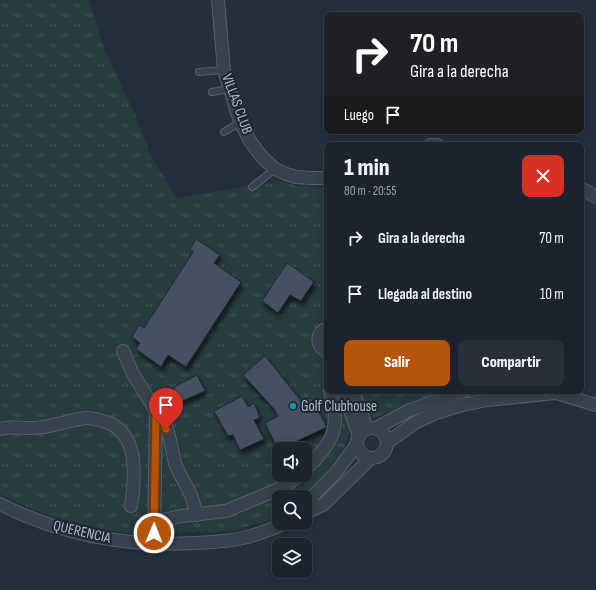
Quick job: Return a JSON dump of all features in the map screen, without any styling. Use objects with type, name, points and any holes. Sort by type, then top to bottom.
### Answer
[{"type":"street","name":"VILLAS CLUB","points":[[218,0],[224,70],[240,122],[250,141],[258,152],[275,169],[296,177],[324,178]]},
{"type":"street","points":[[584,190],[596,198]]},
{"type":"street","points":[[324,330],[318,338],[319,346],[324,350]]},
{"type":"street","points":[[123,351],[136,380],[156,411],[160,414],[173,448],[175,463],[190,493],[196,515]]},
{"type":"street","points":[[312,463],[323,451],[332,436],[335,427],[336,417],[330,394]]},
{"type":"street","points":[[345,394],[365,434]]},
{"type":"street","points":[[354,394],[365,434],[362,454],[371,458],[377,458],[382,455],[388,447],[388,442],[381,430],[365,434]]},
{"type":"street","points":[[371,458],[323,505],[305,513],[313,496],[338,470],[365,434],[410,410],[455,394]]},
{"type":"street","points":[[388,442],[416,422],[436,413],[462,405],[487,400],[536,394]]},
{"type":"street","points":[[559,394],[596,405]]},
{"type":"street","points":[[154,544],[156,411]]},
{"type":"street","points":[[0,429],[14,427],[28,429],[41,428],[86,418],[101,420],[112,424],[120,430],[127,440],[132,454],[134,471],[131,506]]},
{"type":"street","points":[[154,522],[181,516],[226,511],[281,488],[290,482]]},
{"type":"street","name":"QUERENCIA","points":[[0,504],[34,519],[69,531],[121,541],[154,544],[180,544],[229,540],[257,534],[272,528]]},
{"type":"lane","points":[[199,72],[224,70]]},
{"type":"lane","points":[[212,92],[229,89]]},
{"type":"lane","points":[[224,132],[240,122]]},
{"type":"lane","points":[[252,187],[275,169]]},
{"type":"green space","points":[[0,0],[89,0],[105,51],[133,110],[151,156],[177,198],[281,181],[296,186],[324,188],[324,394],[442,394],[376,417],[349,433],[343,451],[311,490],[272,490],[272,519],[232,531],[133,534],[93,528],[35,511],[0,494]]},
{"type":"building","points":[[196,239],[220,255],[214,263],[241,282],[186,367],[168,355],[161,367],[136,349],[140,343],[132,337],[139,325],[144,328],[193,252],[190,250]]},
{"type":"building","points":[[287,263],[314,282],[301,301],[290,295],[278,313],[262,301]]},
{"type":"building","name":"Golf Clubhouse","points":[[265,356],[302,402],[311,398],[327,427],[295,442],[274,442],[265,423],[278,416],[274,409],[243,375]]},
{"type":"building","points":[[197,375],[205,391],[182,401],[172,398],[174,387]]},
{"type":"building","points":[[242,396],[248,407],[254,403],[260,418],[254,420],[264,439],[240,450],[233,435],[228,436],[214,411]]},
{"type":"place","name":"Golf Clubhouse","points":[[293,406]]},
{"type":"route","points":[[154,533],[156,411],[160,414],[166,429]]}]
